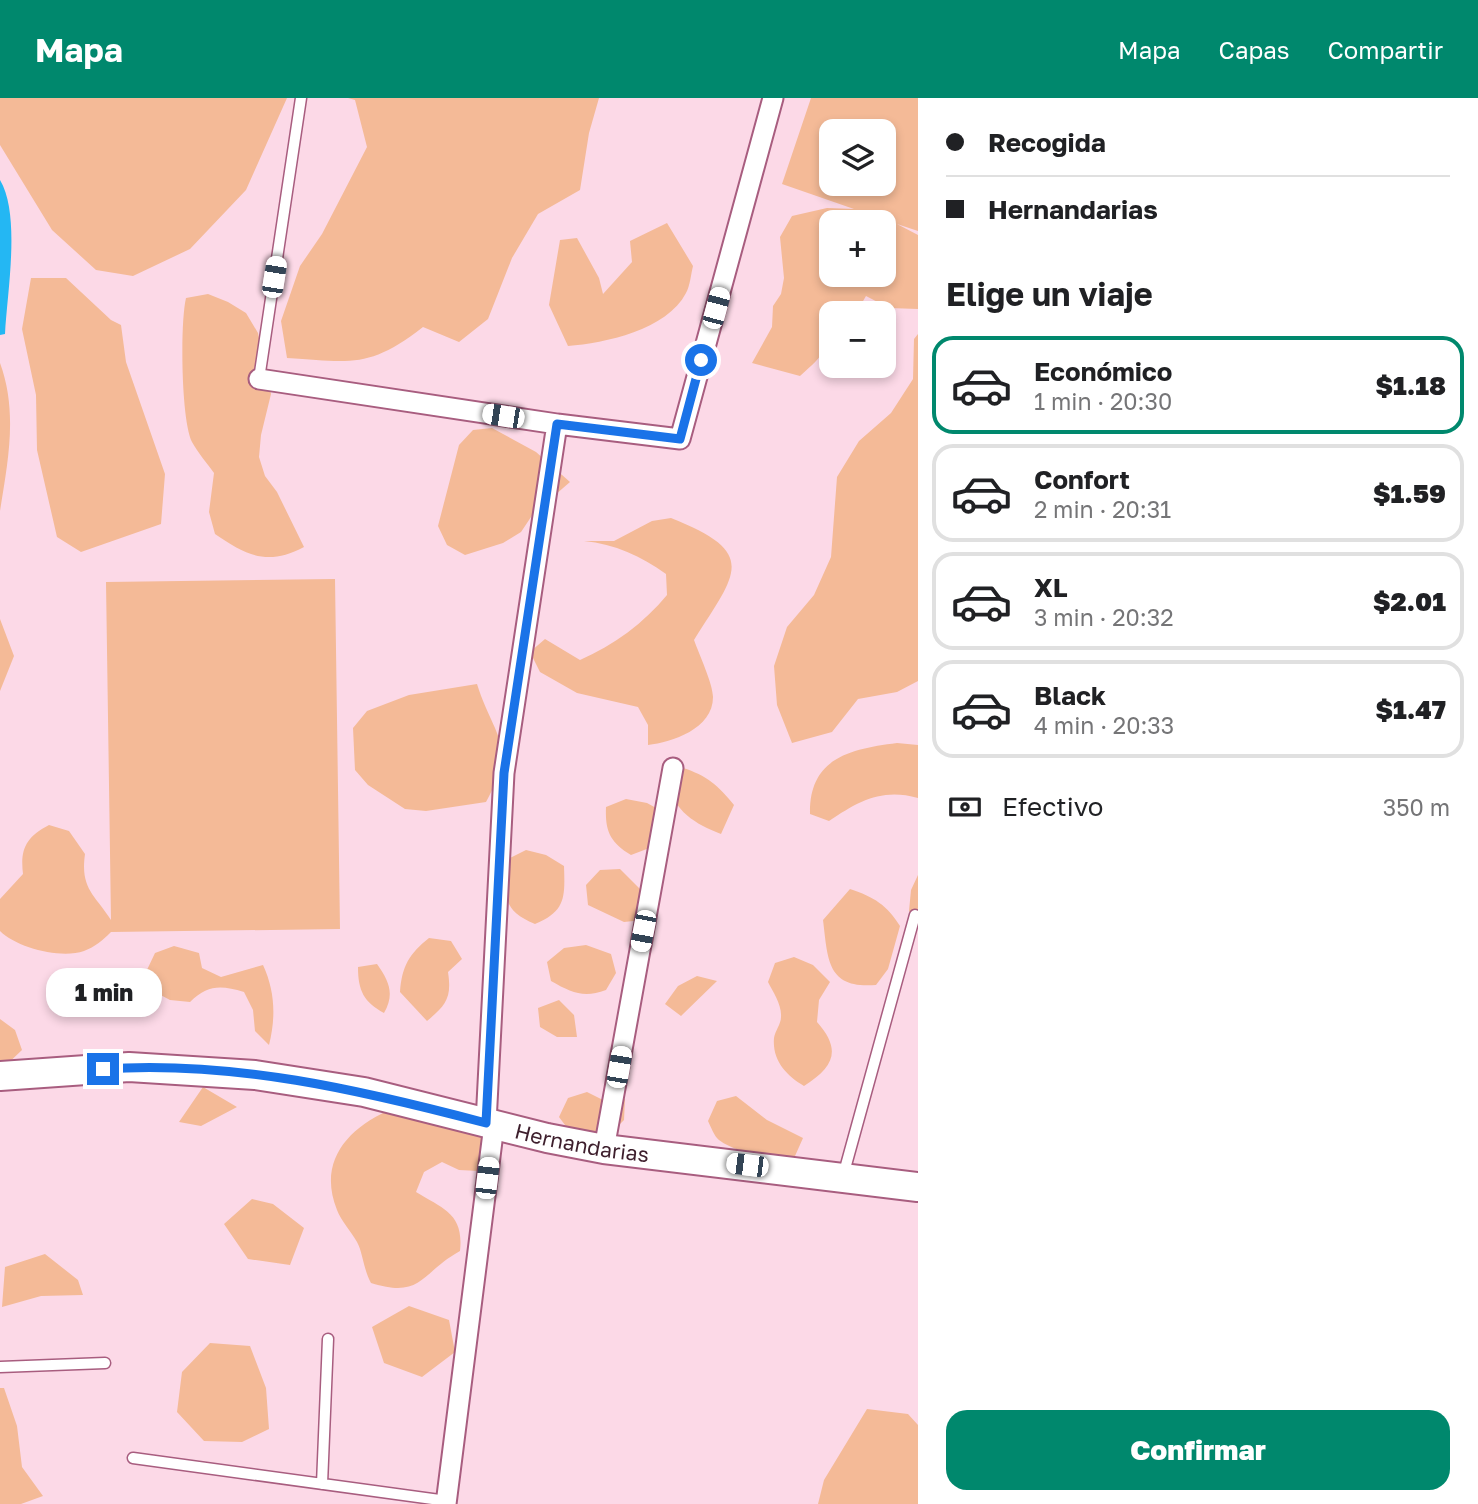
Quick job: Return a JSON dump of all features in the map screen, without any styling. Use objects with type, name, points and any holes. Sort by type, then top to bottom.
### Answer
[{"type":"street","points":[[259,379],[557,424],[680,439],[773,98]]},
{"type":"street","points":[[446,1502],[490,1124],[504,773],[557,424]]},
{"type":"street","points":[[604,1149],[673,768]]},
{"type":"street","name":"Hernandarias","points":[[0,1076],[129,1067],[205,1070],[311,1082],[604,1149],[918,1187]]},
{"type":"lane","points":[[259,379],[301,98]]},
{"type":"lane","points":[[843,1176],[915,915]]},
{"type":"lane","points":[[322,1483],[328,1339]]},
{"type":"lane","points":[[0,1367],[106,1363]]},
{"type":"lane","points":[[133,1458],[446,1502]]},
{"type":"shaded area","points":[[0,98],[287,98],[246,190],[190,249],[133,276],[96,270],[52,230],[0,145]]},
{"type":"shaded area","points":[[348,98],[599,98],[589,133],[580,190],[538,214],[512,258],[488,319],[459,342],[423,327],[388,350],[359,360],[287,358],[281,321],[300,266],[322,234],[367,147],[355,100]]},
{"type":"shaded area","points":[[811,98],[918,98],[918,231],[897,224],[918,235],[918,309],[896,308],[896,301],[876,301],[866,296],[863,301],[819,301],[819,357],[800,376],[752,363],[772,327],[773,306],[781,294],[784,278],[780,237],[792,216],[827,208],[854,209],[782,184]]},
{"type":"shaded area","points":[[667,223],[693,266],[687,290],[677,306],[665,316],[634,332],[599,342],[568,346],[549,305],[560,240],[577,238],[599,278],[603,294],[632,262],[630,241]]},
{"type":"shaded area","points":[[31,278],[66,278],[111,320],[121,325],[126,362],[165,474],[161,524],[81,552],[57,537],[37,450],[36,395],[22,329]]},
{"type":"shaded area","points":[[208,294],[246,313],[258,333],[271,394],[261,435],[259,457],[265,476],[277,492],[304,547],[291,553],[258,556],[237,548],[215,534],[209,512],[214,473],[194,446],[188,431],[183,371],[186,298]]},
{"type":"shaded area","points":[[918,334],[918,681],[897,692],[858,699],[832,732],[792,743],[777,705],[774,666],[787,627],[814,595],[831,557],[837,477],[859,441],[891,413],[913,379],[914,339]]},
{"type":"shaded area","points":[[0,363],[9,400],[10,437],[0,511]]},
{"type":"shaded area","points":[[492,428],[536,452],[570,482],[533,514],[521,532],[503,543],[465,555],[447,545],[438,526],[459,445],[473,430]]},
{"type":"shaded area","points":[[671,518],[718,542],[728,554],[732,567],[721,597],[694,640],[711,685],[711,708],[706,718],[690,732],[648,745],[648,725],[638,707],[577,693],[540,672],[530,652],[545,639],[580,660],[616,640],[648,615],[667,595],[666,574],[627,552],[584,541],[614,541],[652,521]]},
{"type":"shaded area","points":[[335,579],[340,929],[111,932],[88,949],[64,954],[28,947],[0,931],[0,899],[23,874],[26,845],[35,834],[49,825],[69,831],[85,854],[87,884],[111,920],[106,582]]},
{"type":"shaded area","points":[[0,619],[14,656],[0,691]]},
{"type":"shaded area","points":[[477,684],[500,740],[501,752],[500,766],[486,802],[426,811],[405,809],[368,785],[355,770],[353,728],[367,711],[409,695]]},
{"type":"shaded area","points":[[897,743],[918,745],[918,798],[893,795],[871,798],[829,821],[810,814],[817,780],[836,760],[863,749]]},
{"type":"shaded area","points":[[683,768],[712,782],[734,805],[721,834],[694,821],[675,801],[668,783]]},
{"type":"shaded area","points":[[626,799],[647,803],[667,814],[652,847],[631,855],[610,835],[607,823],[606,807]]},
{"type":"shaded area","points":[[526,850],[546,855],[564,866],[562,902],[553,914],[535,924],[515,912],[507,899],[506,891],[508,859]]},
{"type":"shaded area","points":[[620,869],[650,899],[652,919],[624,922],[588,905],[586,885],[600,870]]},
{"type":"shaded area","points":[[918,875],[918,922],[909,911],[911,890]]},
{"type":"shaded area","points":[[850,889],[879,903],[900,926],[888,969],[876,985],[860,985],[839,977],[833,969],[826,948],[823,920]]},
{"type":"shaded area","points":[[429,938],[451,941],[462,959],[448,972],[449,988],[446,1000],[427,1021],[400,992],[408,961]]},
{"type":"shaded area","points":[[586,945],[611,954],[616,973],[606,990],[591,994],[578,993],[551,981],[547,962],[564,948]]},
{"type":"shaded area","points":[[174,946],[199,953],[202,968],[221,977],[263,965],[273,1004],[269,1045],[255,1031],[253,1010],[244,992],[215,988],[203,992],[190,1002],[170,1000],[153,991],[146,972],[155,953]]},
{"type":"shaded area","points":[[794,957],[813,965],[830,982],[819,1000],[817,1022],[830,1041],[831,1057],[822,1072],[804,1086],[782,1067],[775,1054],[774,1038],[781,1012],[768,982],[775,963]]},
{"type":"shaded area","points":[[377,964],[385,976],[390,994],[384,1013],[367,1000],[359,983],[358,967]]},
{"type":"shaded area","points":[[697,976],[717,981],[681,1016],[665,1004],[678,986]]},
{"type":"shaded area","points":[[559,1000],[574,1015],[577,1037],[557,1037],[540,1027],[538,1008]]},
{"type":"shaded area","points":[[0,1019],[15,1030],[22,1050],[0,1071]]},
{"type":"shaded area","points":[[203,1087],[237,1107],[201,1126],[179,1122]]},
{"type":"shaded area","points":[[587,1092],[607,1102],[625,1099],[624,1120],[609,1135],[571,1133],[559,1117],[568,1098]]},
{"type":"shaded area","points":[[736,1096],[767,1120],[803,1138],[795,1156],[746,1152],[717,1138],[708,1121],[717,1101]]},
{"type":"shaded area","points":[[387,1111],[460,1121],[498,1141],[479,1171],[459,1170],[442,1162],[424,1172],[416,1192],[450,1214],[459,1229],[460,1251],[420,1281],[401,1288],[371,1283],[359,1246],[339,1214],[332,1193],[331,1177],[339,1150],[359,1128]]},
{"type":"shaded area","points":[[252,1199],[273,1204],[304,1228],[290,1265],[248,1259],[224,1224]]},
{"type":"shaded area","points":[[45,1254],[78,1280],[83,1295],[41,1296],[2,1307],[5,1267]]},
{"type":"shaded area","points":[[409,1306],[449,1320],[455,1352],[422,1377],[384,1363],[372,1327]]},
{"type":"shaded area","points":[[210,1343],[250,1346],[266,1388],[269,1429],[242,1442],[204,1441],[177,1412],[182,1372]]},
{"type":"shaded area","points":[[0,1388],[4,1388],[17,1426],[22,1467],[43,1496],[21,1504],[0,1504]]},
{"type":"shaded area","points":[[867,1409],[908,1414],[918,1425],[918,1504],[818,1504],[824,1480]]},
{"type":"water","points":[[0,180],[10,213],[11,255],[5,334],[0,335]]},
{"type":"route","points":[[103,1069],[129,1067],[205,1070],[311,1082],[364,1092],[486,1123],[504,773],[557,424],[680,439],[701,360]]}]
